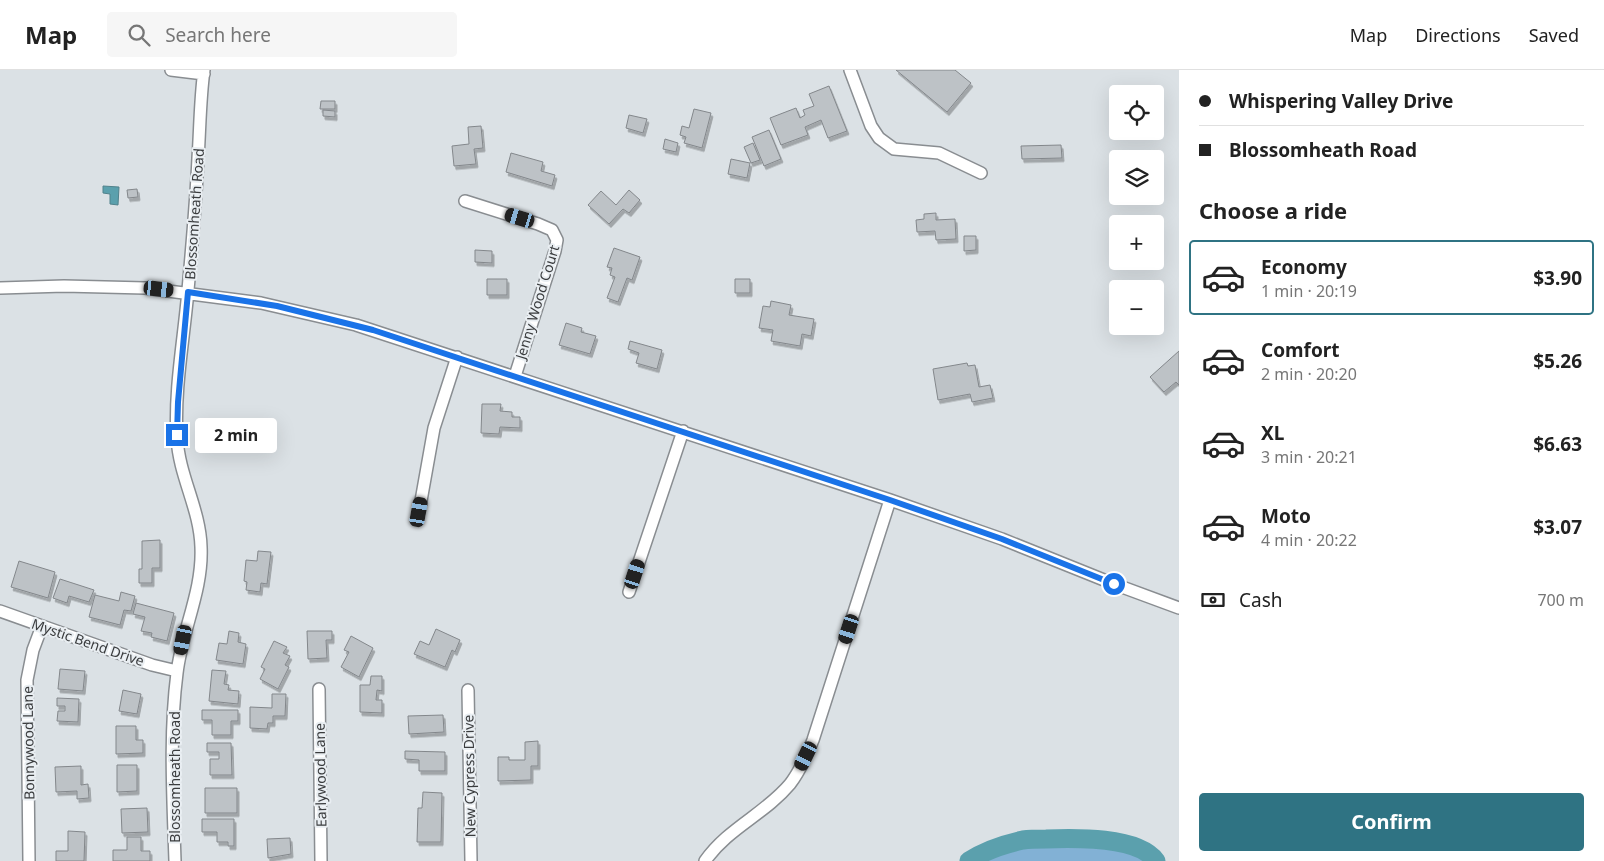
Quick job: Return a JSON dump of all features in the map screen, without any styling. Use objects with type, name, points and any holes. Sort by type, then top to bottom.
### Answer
[{"type":"street","points":[[171,70],[204,72]]},
{"type":"street","points":[[850,70],[871,126],[879,138],[894,149],[939,153],[981,173]]},
{"type":"street","name":"Blossomheath Road","points":[[175,861],[171,736],[177,671],[183,640],[199,582],[201,547],[194,507],[180,465],[177,435],[204,72]]},
{"type":"street","name":"Jenny Wood Court","points":[[465,201],[538,224],[552,230],[557,240],[515,376]]},
{"type":"street","points":[[0,288],[104,286],[188,292],[261,303],[356,325],[890,500],[1002,539],[1123,588],[1179,608]]},
{"type":"street","points":[[419,512],[434,428],[457,357]]},
{"type":"street","points":[[629,592],[683,431]]},
{"type":"street","points":[[705,861],[723,838],[779,795],[791,783],[800,768],[813,740],[890,500]]},
{"type":"street","name":"Mystic Bend Drive","points":[[0,611],[152,665],[177,671]]},
{"type":"street","name":"Bonnywood Lane","points":[[30,861],[27,680],[33,650],[42,626]]},
{"type":"street","name":"Earlywood Lane","points":[[319,689],[321,861]]},
{"type":"street","name":"New Cypress Drive","points":[[468,690],[471,861]]},
{"type":"shaded area","points":[[103,186],[119,187],[118,205],[110,204],[110,194],[103,193]]},
{"type":"shaded area","points":[[1083,837],[1132,846],[1150,855],[1156,861],[969,861],[982,853],[1009,844],[1038,839]]},
{"type":"building","points":[[896,70],[955,70],[971,83],[947,112]]},
{"type":"building","points":[[829,86],[847,131],[828,138],[821,120],[805,127],[808,135],[781,145],[770,118],[796,108],[800,118],[805,115],[803,110],[814,106],[809,94]]},
{"type":"building","points":[[321,101],[335,101],[335,109],[320,109]]},
{"type":"building","points":[[694,109],[711,113],[702,148],[684,143],[686,137],[680,135],[682,126],[689,128]]},
{"type":"building","points":[[323,110],[335,111],[335,117],[323,116]]},
{"type":"building","points":[[629,115],[647,119],[643,133],[626,128]]},
{"type":"building","points":[[481,126],[483,148],[474,149],[476,164],[454,166],[452,146],[469,144],[468,127]]},
{"type":"building","points":[[769,130],[781,159],[764,166],[752,137]]},
{"type":"building","points":[[665,139],[678,143],[676,152],[663,149]]},
{"type":"building","points":[[753,143],[760,160],[751,163],[744,147]]},
{"type":"building","points":[[1061,145],[1062,158],[1022,159],[1021,146]]},
{"type":"building","points":[[511,153],[543,162],[541,171],[555,175],[552,186],[506,172]]},
{"type":"building","points":[[731,159],[750,163],[747,178],[728,174]]},
{"type":"building","points":[[137,189],[138,197],[128,198],[127,190]]},
{"type":"building","points":[[629,190],[640,200],[629,213],[623,209],[609,224],[588,205],[601,191],[616,205]]},
{"type":"building","points":[[936,213],[936,220],[955,219],[956,239],[936,240],[935,231],[917,232],[916,220],[924,219],[924,214]]},
{"type":"building","points":[[964,236],[976,236],[976,250],[964,251]]},
{"type":"building","points":[[614,248],[640,257],[632,280],[627,278],[618,302],[607,298],[615,277],[610,275],[612,268],[607,267]]},
{"type":"building","points":[[475,250],[492,251],[492,263],[475,262]]},
{"type":"building","points":[[487,279],[507,279],[507,295],[487,295]]},
{"type":"building","points":[[735,279],[750,279],[750,293],[735,293]]},
{"type":"building","points":[[771,301],[791,305],[789,315],[814,319],[811,336],[802,334],[800,346],[771,341],[773,330],[759,328],[763,306],[770,307]]},
{"type":"building","points":[[566,323],[582,328],[581,332],[596,336],[590,354],[559,345]]},
{"type":"building","points":[[630,341],[662,350],[657,369],[636,363],[639,353],[628,349]]},
{"type":"building","points":[[1179,351],[1179,385],[1176,382],[1164,392],[1150,377]]},
{"type":"building","points":[[967,363],[968,366],[975,365],[979,387],[990,385],[993,398],[972,402],[970,394],[938,400],[933,369]]},
{"type":"building","points":[[482,404],[501,404],[500,411],[512,412],[512,417],[520,417],[520,428],[500,427],[499,434],[481,433]]},
{"type":"building","points":[[160,540],[160,568],[152,568],[152,583],[139,583],[139,569],[142,569],[142,541]]},
{"type":"building","points":[[258,551],[271,552],[267,584],[261,583],[260,592],[246,590],[247,582],[244,581],[246,560],[257,561]]},
{"type":"building","points":[[19,561],[55,572],[48,598],[11,587]]},
{"type":"building","points":[[60,579],[94,590],[89,602],[69,596],[67,603],[53,598]]},
{"type":"building","points":[[121,592],[135,596],[131,611],[124,610],[120,625],[89,617],[95,595],[119,601]]},
{"type":"building","points":[[136,603],[174,613],[167,641],[151,637],[152,633],[141,631],[145,617],[133,614]]},
{"type":"building","points":[[436,629],[460,640],[455,652],[452,650],[445,667],[414,654],[420,641],[429,645]]},
{"type":"building","points":[[229,631],[239,633],[238,642],[246,644],[243,664],[216,660],[219,643],[227,644]]},
{"type":"building","points":[[307,631],[332,631],[332,640],[326,640],[327,658],[308,659]]},
{"type":"building","points":[[351,636],[373,648],[359,677],[341,667],[349,652],[344,650]]},
{"type":"building","points":[[274,641],[287,647],[283,653],[290,656],[285,665],[289,667],[278,689],[260,679],[265,669],[261,667]]},
{"type":"building","points":[[60,669],[85,671],[83,691],[58,689]]},
{"type":"building","points":[[212,670],[226,671],[224,684],[229,685],[228,690],[239,691],[238,704],[209,701]]},
{"type":"building","points":[[371,676],[382,676],[382,691],[377,690],[376,700],[382,700],[382,713],[360,712],[360,685],[370,685]]},
{"type":"building","points":[[123,690],[141,694],[137,714],[119,711]]},
{"type":"building","points":[[272,694],[286,694],[285,716],[273,716],[273,723],[268,723],[267,729],[250,728],[250,707],[272,708]]},
{"type":"building","points":[[57,698],[79,699],[78,722],[57,721],[58,711],[65,711],[65,706],[57,706]]},
{"type":"building","points":[[202,710],[238,710],[238,721],[231,721],[231,735],[212,735],[212,720],[202,720]]},
{"type":"building","points":[[443,715],[444,732],[409,734],[408,716]]},
{"type":"building","points":[[116,726],[136,726],[136,740],[143,740],[143,753],[116,754]]},
{"type":"building","points":[[538,741],[538,766],[531,766],[531,780],[498,781],[498,757],[509,757],[509,760],[525,760],[525,742]]},
{"type":"building","points":[[207,743],[231,743],[232,775],[210,775],[210,759],[219,759],[219,752],[207,752]]},
{"type":"building","points":[[405,751],[445,752],[445,771],[419,771],[419,760],[405,759]]},
{"type":"building","points":[[117,765],[137,765],[137,791],[117,792]]},
{"type":"building","points":[[81,766],[81,785],[88,784],[89,798],[77,799],[77,791],[56,792],[55,767]]},
{"type":"building","points":[[205,788],[237,788],[237,813],[205,813]]},
{"type":"building","points":[[423,792],[442,793],[441,842],[417,842],[418,808],[422,808]]},
{"type":"building","points":[[147,808],[148,832],[122,833],[121,809]]},
{"type":"building","points":[[202,819],[234,819],[234,846],[228,846],[228,842],[217,842],[217,832],[202,832]]},
{"type":"building","points":[[68,831],[85,832],[84,861],[56,861],[56,851],[68,851]]},
{"type":"building","points":[[127,837],[141,837],[141,851],[150,851],[150,861],[113,861],[113,850],[127,850]]},
{"type":"building","points":[[290,838],[291,854],[268,858],[267,839]]},
{"type":"waterway","points":[[969,861],[995,848],[1023,840],[1072,838],[1121,843],[1147,853],[1156,861]]},
{"type":"route","points":[[177,435],[184,320],[188,292],[226,297],[319,315],[457,357],[890,500],[1002,539],[1114,584]]}]
